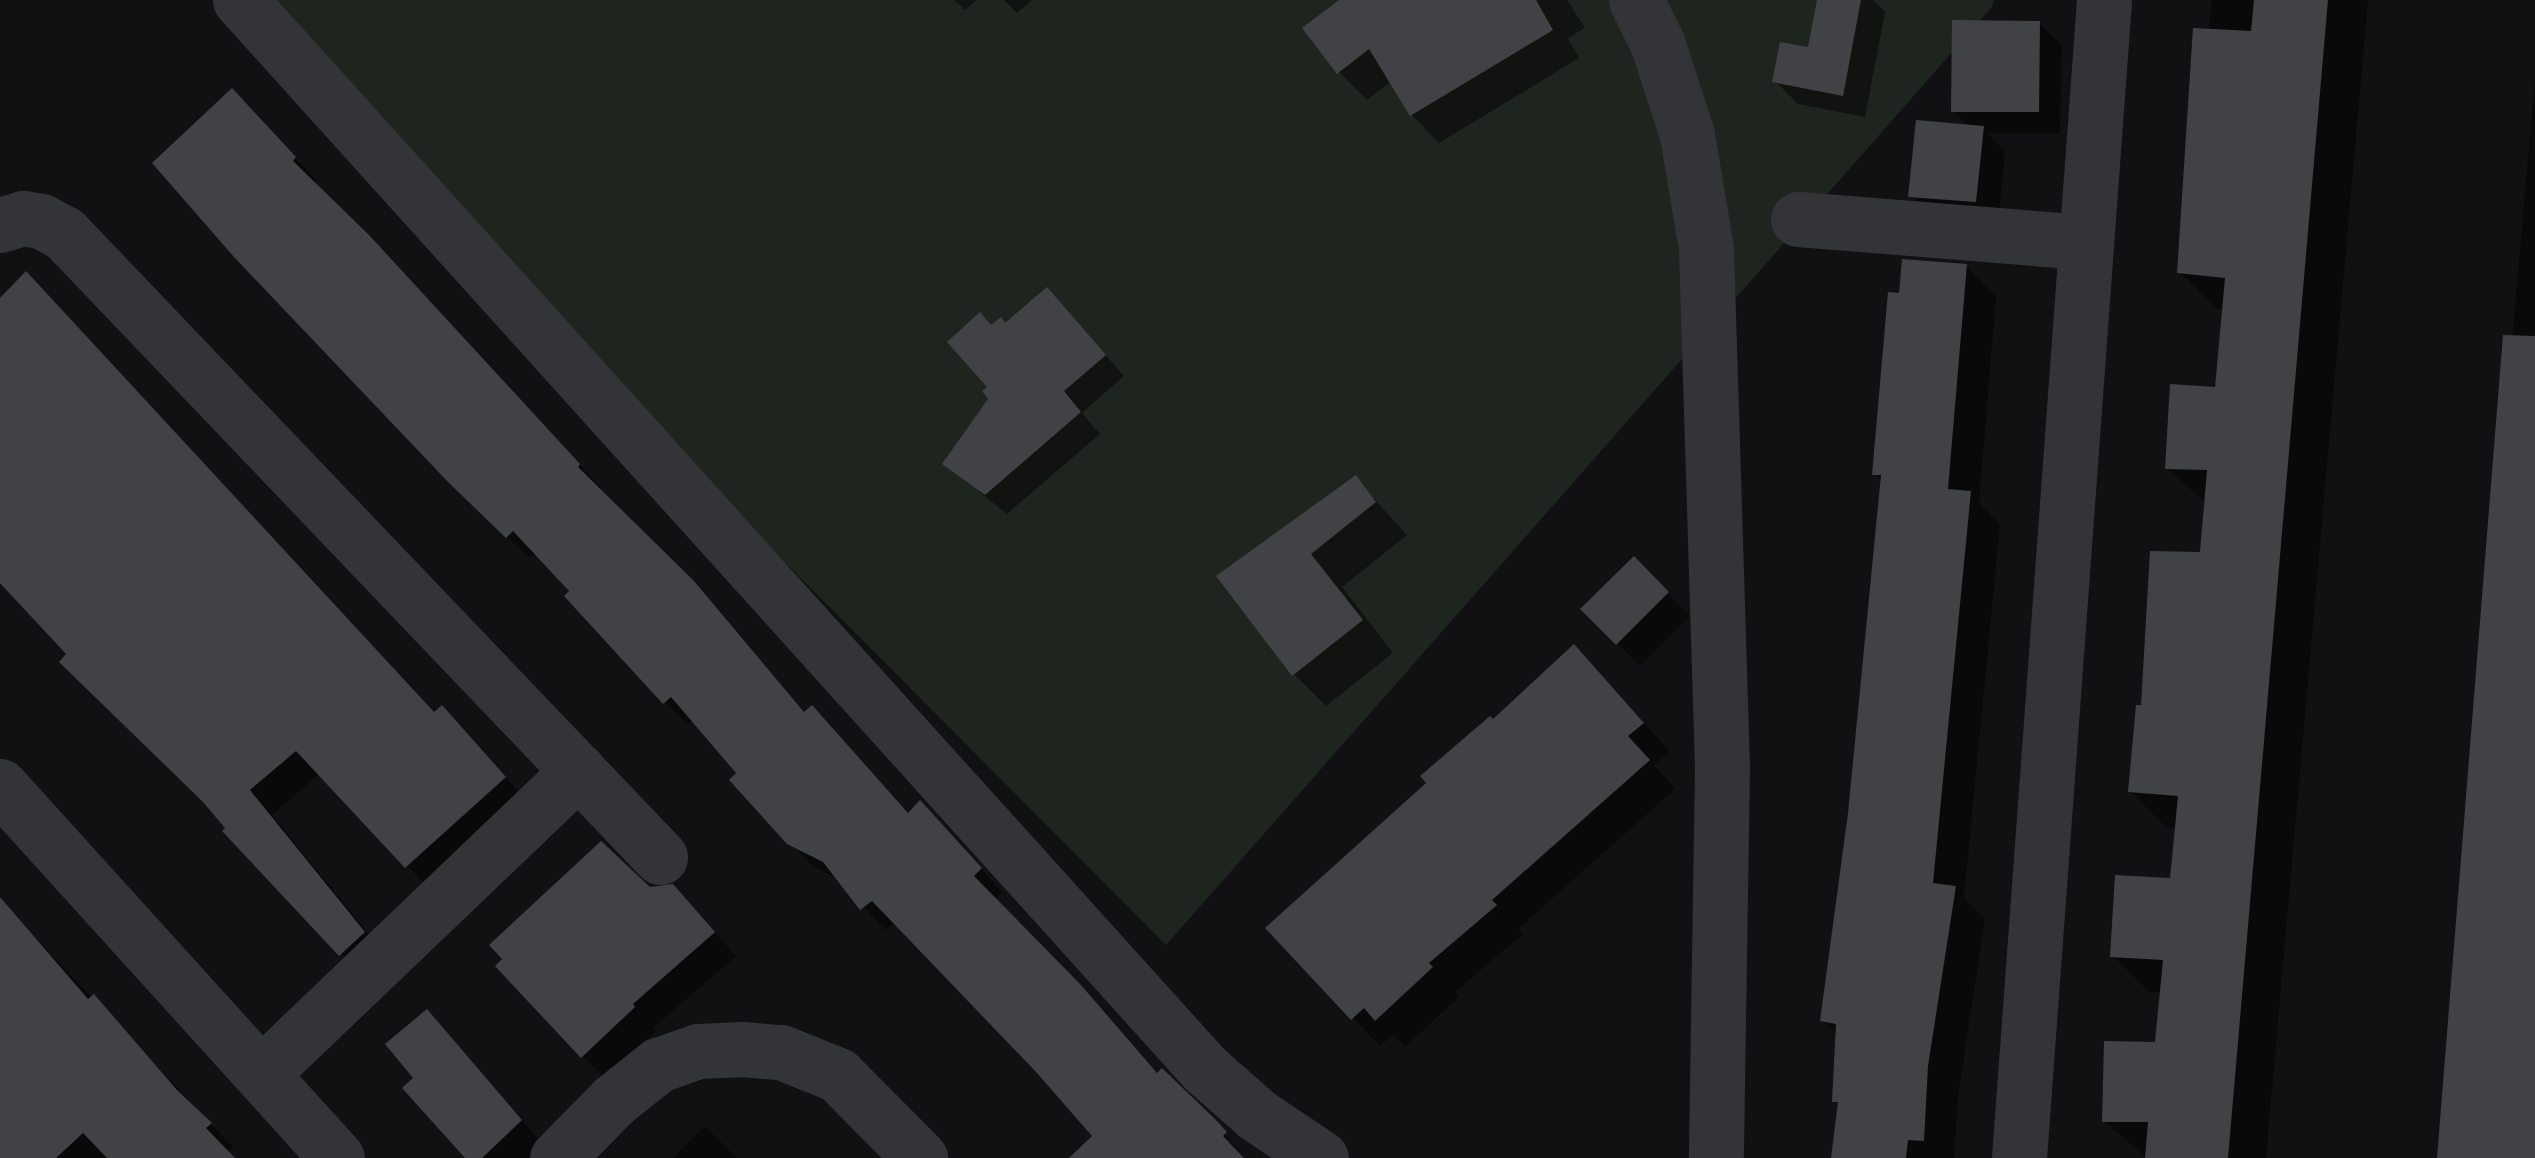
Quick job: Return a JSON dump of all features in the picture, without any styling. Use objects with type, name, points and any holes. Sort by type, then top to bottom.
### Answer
[{"type":"street","points":[[240,0],[1205,1069],[1257,1115],[1321,1158]]},
{"type":"street","points":[[1636,0],[1658,45],[1687,136],[1706,250],[1722,768],[1716,1158]]},
{"type":"street","points":[[2018,1158],[2104,0]]},
{"type":"street","points":[[0,224],[23,218],[41,221],[64,234],[660,857]]},
{"type":"street","points":[[1798,219],[2084,242]]},
{"type":"street","points":[[262,1074],[578,771]]},
{"type":"street","points":[[0,786],[337,1158]]},
{"type":"street","points":[[557,1158],[612,1101],[658,1065],[698,1051],[744,1048],[781,1052],[838,1075],[920,1158]]},
{"type":"shaded area","points":[[225,0],[1994,0],[1992,7],[1166,945]]},
{"type":"building","points":[[1339,0],[1536,0],[1553,30],[1410,116],[1369,49],[1337,74],[1302,28]]},
{"type":"building","points":[[1817,0],[1861,0],[1843,96],[1772,82],[1780,42],[1808,47]]},
{"type":"building","points":[[2254,0],[2328,0],[2228,1158],[2145,1158],[2148,1122],[2102,1122],[2104,1041],[2155,1042],[2163,960],[2110,957],[2115,875],[2170,878],[2178,796],[2128,792],[2136,705],[2141,705],[2150,551],[2200,552],[2207,470],[2165,469],[2170,384],[2215,387],[2225,278],[2177,273],[2193,28],[2251,31]]},
{"type":"building","points":[[1952,20],[2040,21],[2039,112],[1951,112]]},
{"type":"building","points":[[232,88],[296,157],[293,161],[369,235],[580,464],[578,467],[694,581],[804,712],[812,705],[908,813],[920,800],[982,868],[974,876],[1081,985],[1157,1073],[1162,1068],[1215,1119],[1227,1132],[1223,1136],[1244,1158],[1069,1158],[1092,1136],[1037,1073],[872,901],[860,910],[823,862],[787,844],[729,780],[736,773],[671,697],[663,704],[564,596],[569,591],[513,531],[506,538],[448,482],[234,257],[152,163]]},
{"type":"building","points":[[1916,120],[1984,126],[1976,202],[1908,197]]},
{"type":"building","points":[[1902,259],[1967,264],[1948,489],[1971,491],[1933,883],[1956,886],[1928,1066],[1924,1141],[1908,1140],[1906,1158],[1831,1158],[1838,1102],[1832,1102],[1836,1024],[1820,1021],[1848,813],[1881,475],[1872,475],[1888,292],[1899,293]]},
{"type":"building","points":[[26,271],[434,712],[442,705],[506,777],[405,868],[296,751],[250,790],[365,932],[339,956],[222,831],[225,828],[203,802],[59,662],[66,654],[0,583],[0,298]]},
{"type":"building","points":[[1047,287],[1106,355],[1064,391],[1081,412],[985,495],[942,464],[988,399],[982,391],[987,387],[947,342],[980,312],[991,325],[1001,317],[1005,323]]},
{"type":"building","points":[[2503,335],[2535,336],[2535,1158],[2437,1158]]},
{"type":"building","points":[[1356,475],[1376,502],[1311,554],[1363,620],[1292,676],[1216,576]]},
{"type":"building","points":[[1634,556],[1669,592],[1616,645],[1580,609]]},
{"type":"building","points":[[1574,644],[1644,723],[1628,736],[1650,760],[1492,900],[1497,905],[1429,963],[1433,967],[1375,1021],[1364,1008],[1351,1020],[1265,928],[1426,783],[1420,776],[1490,716],[1493,719]]},
{"type":"building","points":[[601,841],[650,887],[673,884],[715,932],[633,1004],[635,1007],[581,1058],[495,966],[502,959],[489,945]]},
{"type":"building","points":[[0,897],[88,999],[94,994],[177,1090],[212,1123],[206,1128],[235,1158],[107,1158],[83,1133],[56,1158],[0,1158]]},
{"type":"building","points":[[427,1009],[522,1120],[482,1158],[465,1158],[402,1088],[413,1078],[385,1044]]}]
